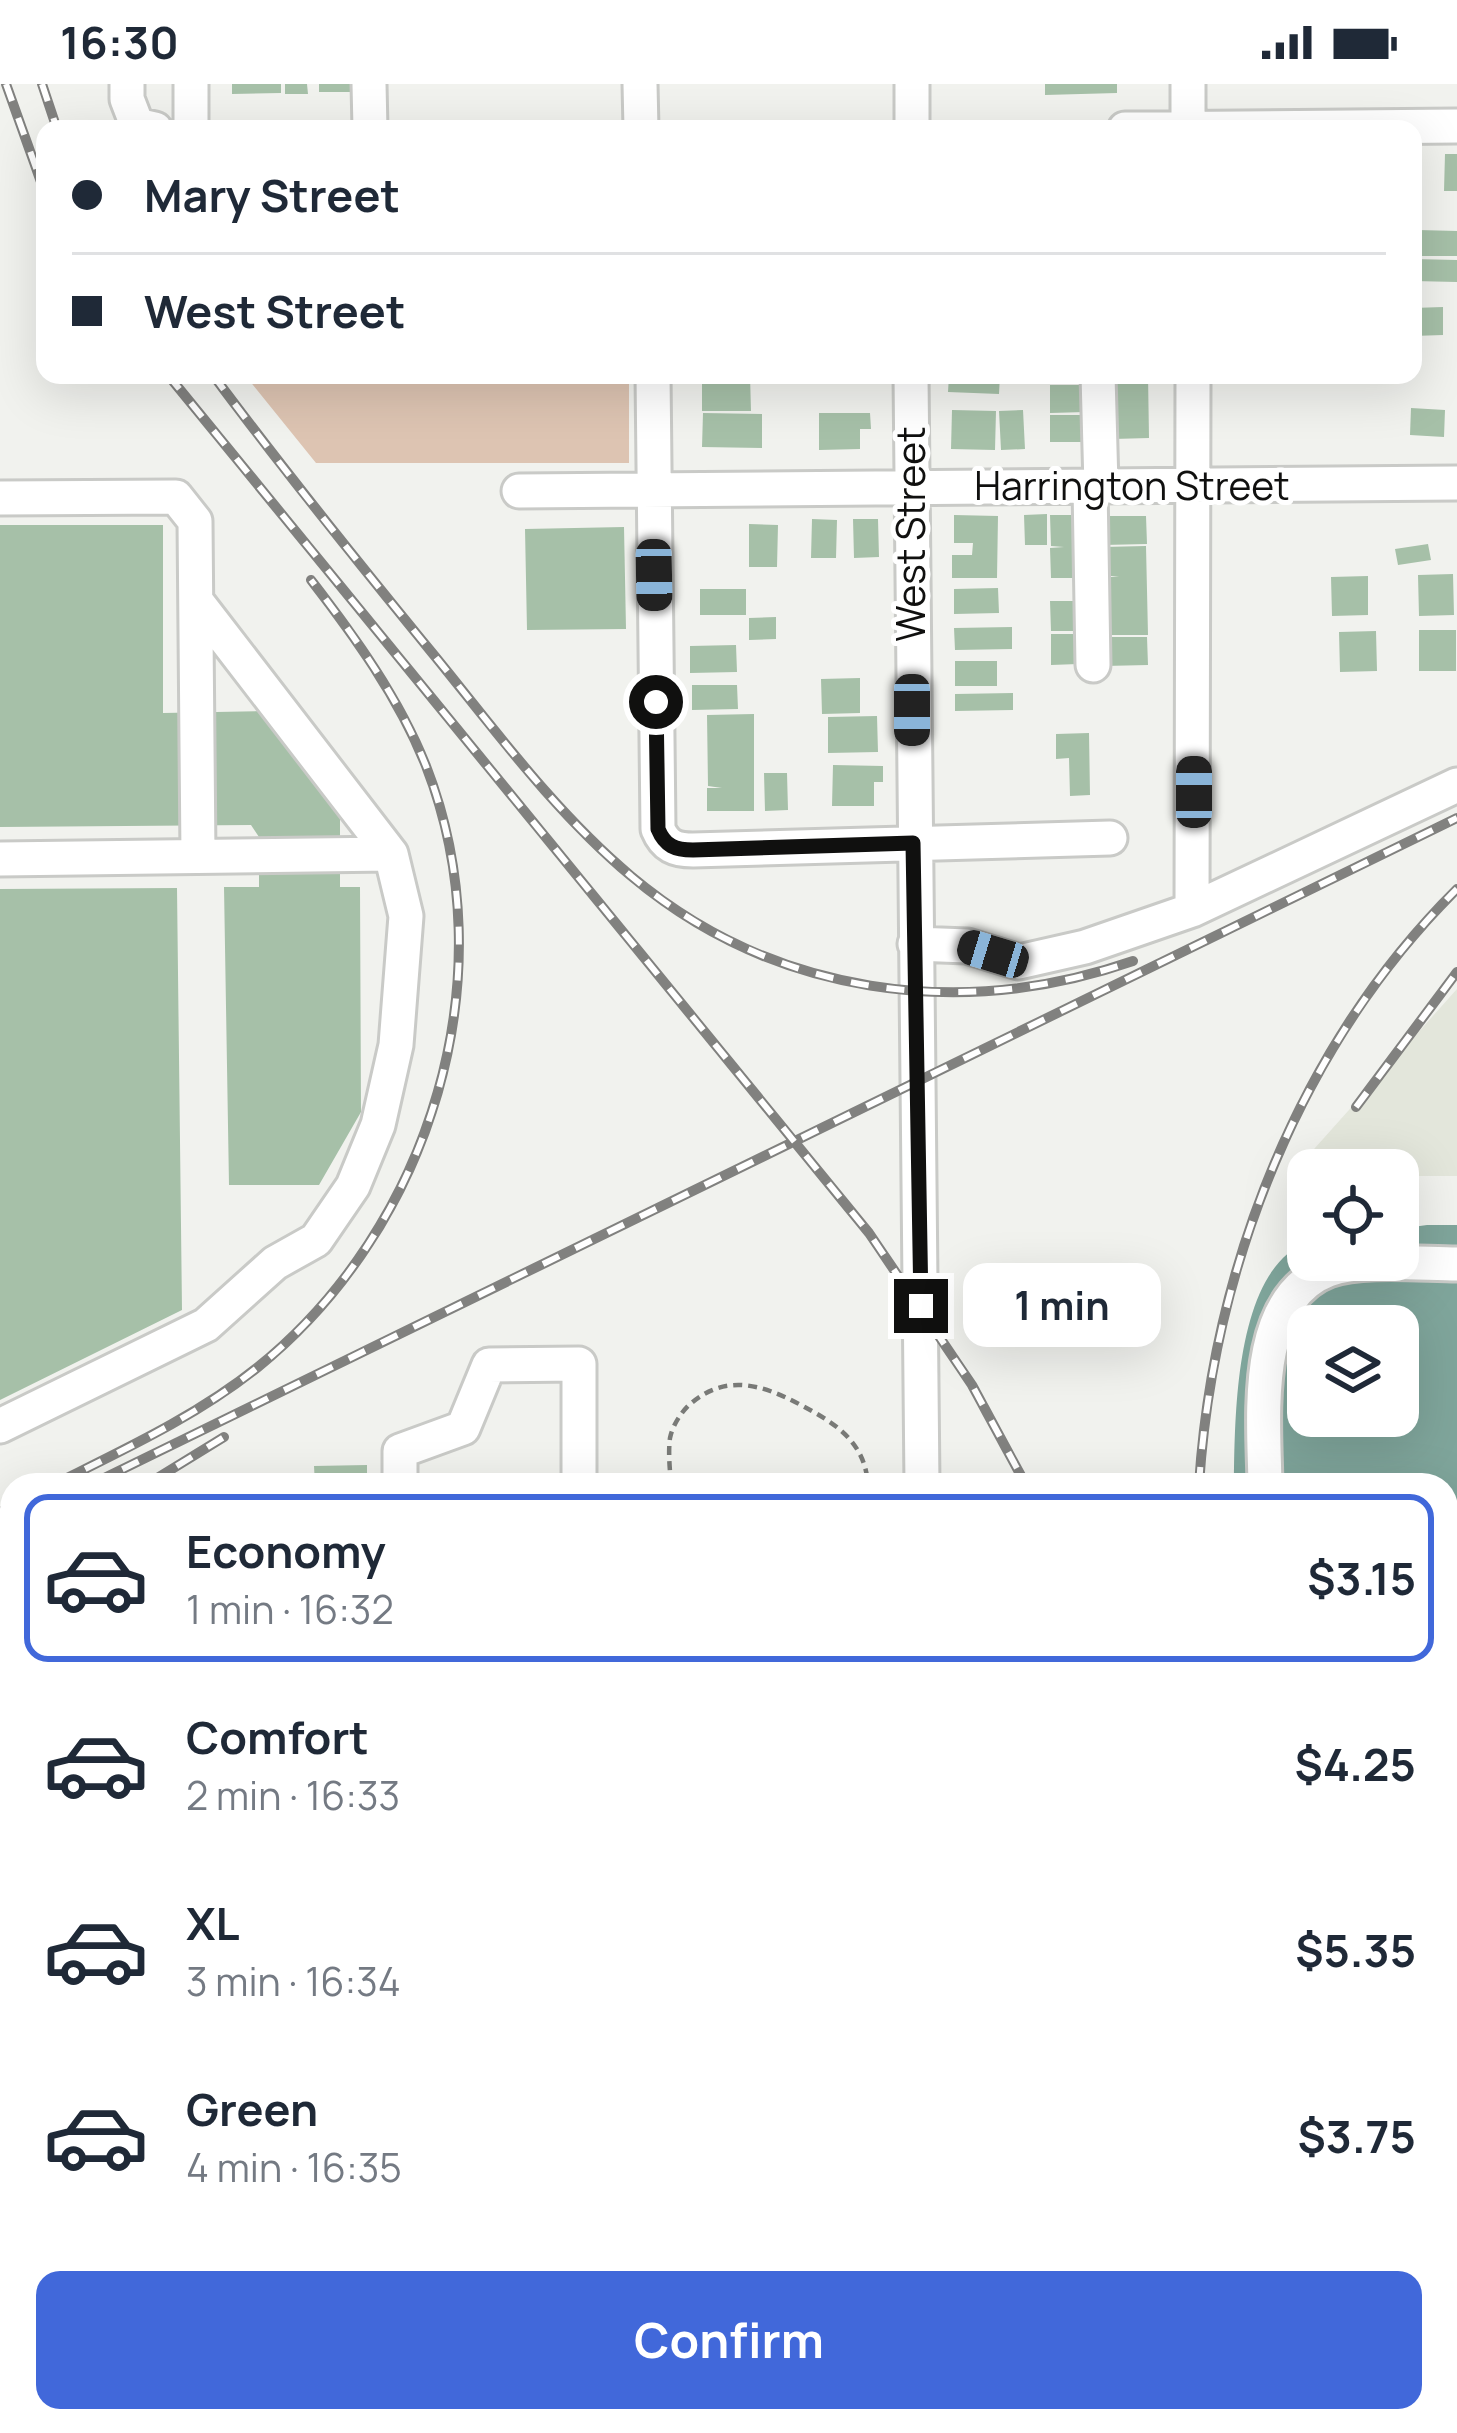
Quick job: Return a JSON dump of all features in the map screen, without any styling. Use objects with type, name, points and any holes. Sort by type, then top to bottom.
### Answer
[{"type":"street","points":[[127,84],[135,120]]},
{"type":"street","points":[[190,84],[191,120]]},
{"type":"street","points":[[369,84],[370,120]]},
{"type":"street","points":[[640,84],[641,120]]},
{"type":"street","points":[[912,84],[912,120]]},
{"type":"street","points":[[1188,84],[1188,120]]},
{"type":"street","points":[[1422,126],[1457,126]]},
{"type":"street","points":[[653,384],[658,829],[666,844],[693,850],[1109,838]]},
{"type":"street","name":"West Street","points":[[911,384],[922,1473]]},
{"type":"street","points":[[1093,665],[1098,384]]},
{"type":"street","points":[[1192,910],[1193,384]]},
{"type":"street","name":"Harrington Street","points":[[519,491],[1457,483]]},
{"type":"street","points":[[0,498],[176,497],[195,521],[198,856]]},
{"type":"street","points":[[0,1426],[206,1325],[275,1263],[316,1240],[353,1186],[378,1125],[396,1045],[406,916],[391,854],[197,602]]},
{"type":"street","points":[[915,944],[967,946],[1019,962],[1085,947],[1192,910],[1457,785]]},
{"type":"street","points":[[0,859],[391,854]]},
{"type":"street","points":[[1264,1473],[1267,1359],[1284,1307],[1298,1289],[1332,1268],[1457,1264]]},
{"type":"street","points":[[400,1473],[400,1451],[463,1427],[489,1365],[579,1364],[579,1473]]},
{"type":"path","points":[[670,1473],[670,1435],[682,1412],[703,1394],[728,1384],[754,1384],[842,1429],[866,1473]]},
{"type":"shaded area","points":[[252,384],[629,384],[629,463],[316,463]]},
{"type":"shaded area","points":[[1457,989],[1457,1176],[1419,1176],[1419,1149],[1314,1149]]},
{"type":"shaded area","points":[[1457,1225],[1457,1473],[1234,1473],[1238,1386],[1252,1313],[1265,1282],[1284,1257],[1287,1281],[1419,1281],[1419,1226]]},
{"type":"building","points":[[232,84],[281,84],[281,93],[232,94]]},
{"type":"building","points":[[285,84],[307,84],[308,94],[285,94]]},
{"type":"building","points":[[319,84],[352,84],[351,92],[319,92]]},
{"type":"building","points":[[1045,84],[1117,84],[1117,93],[1045,95]]},
{"type":"building","points":[[1445,154],[1457,154],[1457,191],[1444,191]]},
{"type":"building","points":[[1422,230],[1457,231],[1457,256],[1422,256]]},
{"type":"building","points":[[1422,259],[1457,260],[1457,282],[1422,281]]},
{"type":"building","points":[[1443,307],[1443,335],[1422,336],[1422,308]]},
{"type":"building","points":[[702,384],[750,384],[751,411],[702,411]]},
{"type":"building","points":[[948,384],[1000,384],[999,394],[948,392]]},
{"type":"building","points":[[1113,384],[1148,384],[1149,438],[1113,439]]},
{"type":"building","points":[[1050,385],[1085,385],[1085,412],[1050,413]]},
{"type":"building","points":[[1411,408],[1445,410],[1444,437],[1410,435]]},
{"type":"building","points":[[952,410],[996,411],[995,450],[951,449]]},
{"type":"building","points":[[1023,410],[1025,449],[1001,450],[999,411]]},
{"type":"building","points":[[703,413],[762,414],[762,448],[702,447]]},
{"type":"building","points":[[819,413],[870,413],[871,429],[860,429],[860,449],[819,450]]},
{"type":"building","points":[[1050,415],[1085,415],[1085,442],[1050,442]]},
{"type":"building","points":[[1047,514],[1047,545],[1025,545],[1024,515]]},
{"type":"building","points":[[954,515],[998,516],[997,578],[952,578],[952,555],[972,555],[973,543],[954,543]]},
{"type":"building","points":[[1050,515],[1078,515],[1078,578],[1051,578],[1050,548],[1064,547],[1051,546]]},
{"type":"building","points":[[1102,516],[1146,516],[1147,544],[1103,545]]},
{"type":"building","points":[[812,519],[837,520],[836,558],[811,558]]},
{"type":"building","points":[[853,519],[878,519],[879,557],[854,558]]},
{"type":"building","points":[[749,524],[778,525],[777,567],[749,567]]},
{"type":"building","points":[[0,525],[163,525],[163,713],[265,711],[340,807],[340,887],[360,887],[361,1112],[319,1185],[229,1185],[224,887],[259,887],[259,837],[251,825],[0,827]]},
{"type":"building","points":[[624,527],[626,629],[527,630],[525,529]]},
{"type":"building","points":[[1428,544],[1431,560],[1398,565],[1395,549]]},
{"type":"building","points":[[1146,546],[1148,635],[1104,635],[1103,577],[1119,577],[1103,575],[1103,547]]},
{"type":"building","points":[[1453,574],[1454,615],[1419,616],[1418,575]]},
{"type":"building","points":[[1368,576],[1368,615],[1332,616],[1331,577]]},
{"type":"building","points":[[998,588],[999,613],[954,614],[954,589]]},
{"type":"building","points":[[700,589],[746,589],[746,615],[700,615]]},
{"type":"building","points":[[1050,601],[1078,601],[1078,631],[1051,631]]},
{"type":"building","points":[[776,617],[776,639],[749,640],[749,618]]},
{"type":"building","points":[[1012,627],[1012,649],[955,650],[954,628]]},
{"type":"building","points":[[1419,630],[1456,630],[1456,671],[1419,671]]},
{"type":"building","points":[[1376,631],[1377,671],[1340,672],[1339,632]]},
{"type":"building","points":[[1051,634],[1078,634],[1078,664],[1051,665]]},
{"type":"building","points":[[1103,637],[1147,637],[1148,665],[1104,666]]},
{"type":"building","points":[[736,645],[737,672],[690,673],[690,646]]},
{"type":"building","points":[[955,661],[997,661],[997,686],[955,686]]},
{"type":"building","points":[[860,678],[860,713],[822,714],[821,679]]},
{"type":"building","points":[[692,685],[737,685],[738,709],[692,710]]},
{"type":"building","points":[[1013,693],[1013,710],[955,711],[955,694]]},
{"type":"building","points":[[754,714],[754,811],[707,811],[707,788],[722,788],[708,786],[707,715]]},
{"type":"building","points":[[877,716],[878,752],[828,753],[828,717]]},
{"type":"building","points":[[1089,733],[1090,795],[1070,796],[1069,758],[1056,759],[1056,734]]},
{"type":"building","points":[[833,765],[883,766],[883,782],[874,782],[874,806],[832,806]]},
{"type":"building","points":[[764,773],[787,773],[788,810],[765,811]]},
{"type":"building","points":[[177,888],[182,1310],[0,1400],[0,889]]},
{"type":"building","points":[[367,1465],[367,1473],[314,1473],[314,1466]]},
{"type":"railway","points":[[6,84],[36,168]]},
{"type":"railway","points":[[42,84],[54,120]]},
{"type":"railway","points":[[175,384],[869,1233],[972,1385],[1020,1473]]},
{"type":"railway","points":[[220,384],[529,772],[604,852],[686,916],[745,948],[807,971],[870,986],[936,992],[1002,990],[1133,961]]},
{"type":"railway","points":[[77,1473],[210,1401],[258,1367],[318,1310],[369,1244],[409,1171],[438,1093],[454,1012],[459,929],[449,846],[426,766],[403,716],[360,646],[311,580]]},
{"type":"railway","points":[[115,1473],[1457,818]]},
{"type":"railway","points":[[1200,1473],[1223,1321],[1275,1163],[1353,1017],[1402,950],[1457,889]]},
{"type":"railway","points":[[1356,1107],[1457,972]]},
{"type":"railway","points":[[166,1473],[224,1437]]},
{"type":"route","points":[[656,702],[658,829],[666,844],[693,850],[913,843],[921,1306]]}]
